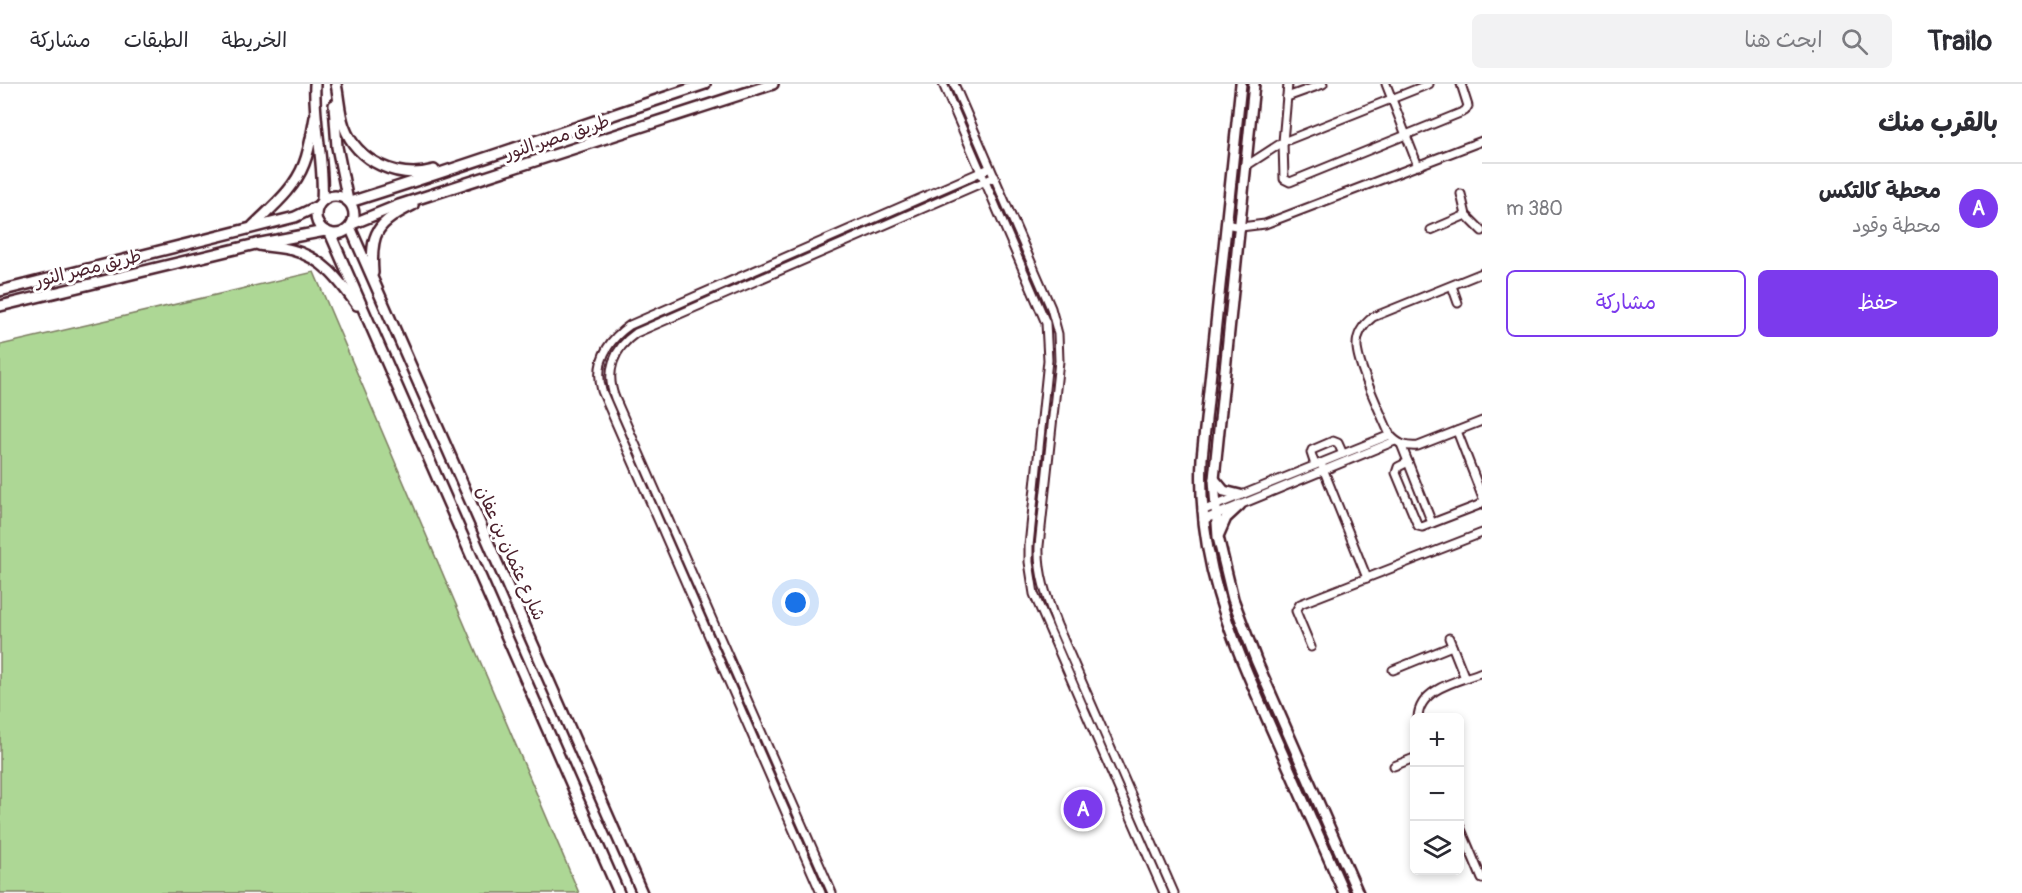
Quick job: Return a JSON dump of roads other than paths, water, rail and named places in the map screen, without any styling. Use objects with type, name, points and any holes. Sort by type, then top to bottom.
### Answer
[{"type":"street","points":[[315,84],[315,117],[323,184],[320,203],[316,211],[318,222],[327,232],[341,233],[351,225],[354,210],[349,201],[337,147],[334,120],[336,84]]},
{"type":"street","points":[[336,84],[345,129],[353,143],[364,155],[393,170],[409,173],[460,167]]},
{"type":"street","name":"طريق مصر النور","points":[[349,201],[460,167],[705,84]]},
{"type":"street","name":"طريق مصر النور","points":[[351,225],[399,205],[773,84]]},
{"type":"street","points":[[943,84],[1042,312],[1048,336],[1048,360],[1029,546],[1034,594],[1164,893]]},
{"type":"street","points":[[954,84],[1051,308],[1058,334],[1059,361],[1038,561],[1043,588],[1060,633],[1174,893]]},
{"type":"street","points":[[1241,84],[1202,458],[1202,515],[1212,576],[1232,638],[1344,893]]},
{"type":"street","points":[[1254,84],[1214,479],[1218,537],[1227,579],[1245,632],[1358,893]]},
{"type":"street","points":[[1288,84],[1283,142],[1284,178],[1290,182],[1465,111],[1468,106],[1461,84]]},
{"type":"street","points":[[1287,98],[1323,84]]},
{"type":"street","points":[[1386,84],[1418,166]]},
{"type":"street","points":[[1246,166],[1283,142],[1429,84]]},
{"type":"street","points":[[252,226],[279,201],[296,179],[310,147],[315,117]]},
{"type":"street","points":[[550,135],[555,155]]},
{"type":"street","points":[[1226,224],[1240,227],[1270,222],[1482,141]]},
{"type":"street","points":[[821,893],[604,397],[599,381],[601,362],[608,344],[630,325],[990,168]]},
{"type":"street","points":[[832,893],[615,399],[611,387],[612,362],[617,350],[636,333],[995,177]]},
{"type":"street","points":[[374,281],[372,251],[380,227],[392,215],[440,192]]},
{"type":"street","points":[[1461,194],[1466,215],[1482,231]]},
{"type":"street","points":[[320,203],[326,197],[338,195],[349,201]]},
{"type":"street","name":"طريق مصر النور","points":[[0,291],[295,217],[320,203]]},
{"type":"street","points":[[1431,230],[1466,215]]},
{"type":"street","name":"شارع عثمان بن عفان","points":[[351,225],[642,893]]},
{"type":"street","name":"طريق مصر النور","points":[[0,306],[256,244],[327,232]]},
{"type":"street","name":"شارع عثمان بن عفان","points":[[327,232],[619,893]]},
{"type":"street","points":[[256,244],[291,250],[309,256],[324,265],[338,278],[368,322]]},
{"type":"street","points":[[1432,522],[1408,462],[1398,443],[1390,435],[1358,355],[1359,334],[1373,317],[1482,273]]},
{"type":"street","points":[[1452,286],[1458,303]]},
{"type":"street","points":[[1320,466],[1398,443],[1418,446],[1482,421]]},
{"type":"street","points":[[1457,431],[1482,496]]},
{"type":"street","points":[[1202,515],[1390,435]]},
{"type":"street","points":[[1343,454],[1338,443],[1333,441],[1312,450],[1311,453],[1320,466],[1366,578]]},
{"type":"street","points":[[1408,462],[1396,470],[1417,525],[1422,526],[1482,502]]},
{"type":"street","points":[[1214,479],[1224,491],[1240,500]]},
{"type":"street","points":[[1218,537],[1226,518],[1240,500]]},
{"type":"street","points":[[1311,647],[1296,611],[1297,606],[1482,532]]},
{"type":"street","points":[[1449,638],[1465,678]]},
{"type":"street","points":[[1393,670],[1452,646]]},
{"type":"street","points":[[1418,713],[1419,707],[1427,696],[1482,672]]},
{"type":"street","points":[[1394,766],[1410,760]]},
{"type":"street","points":[[1464,836],[1482,879]]},
{"type":"place","name":"محطة كالتكس","points":[[1083,809]]}]
